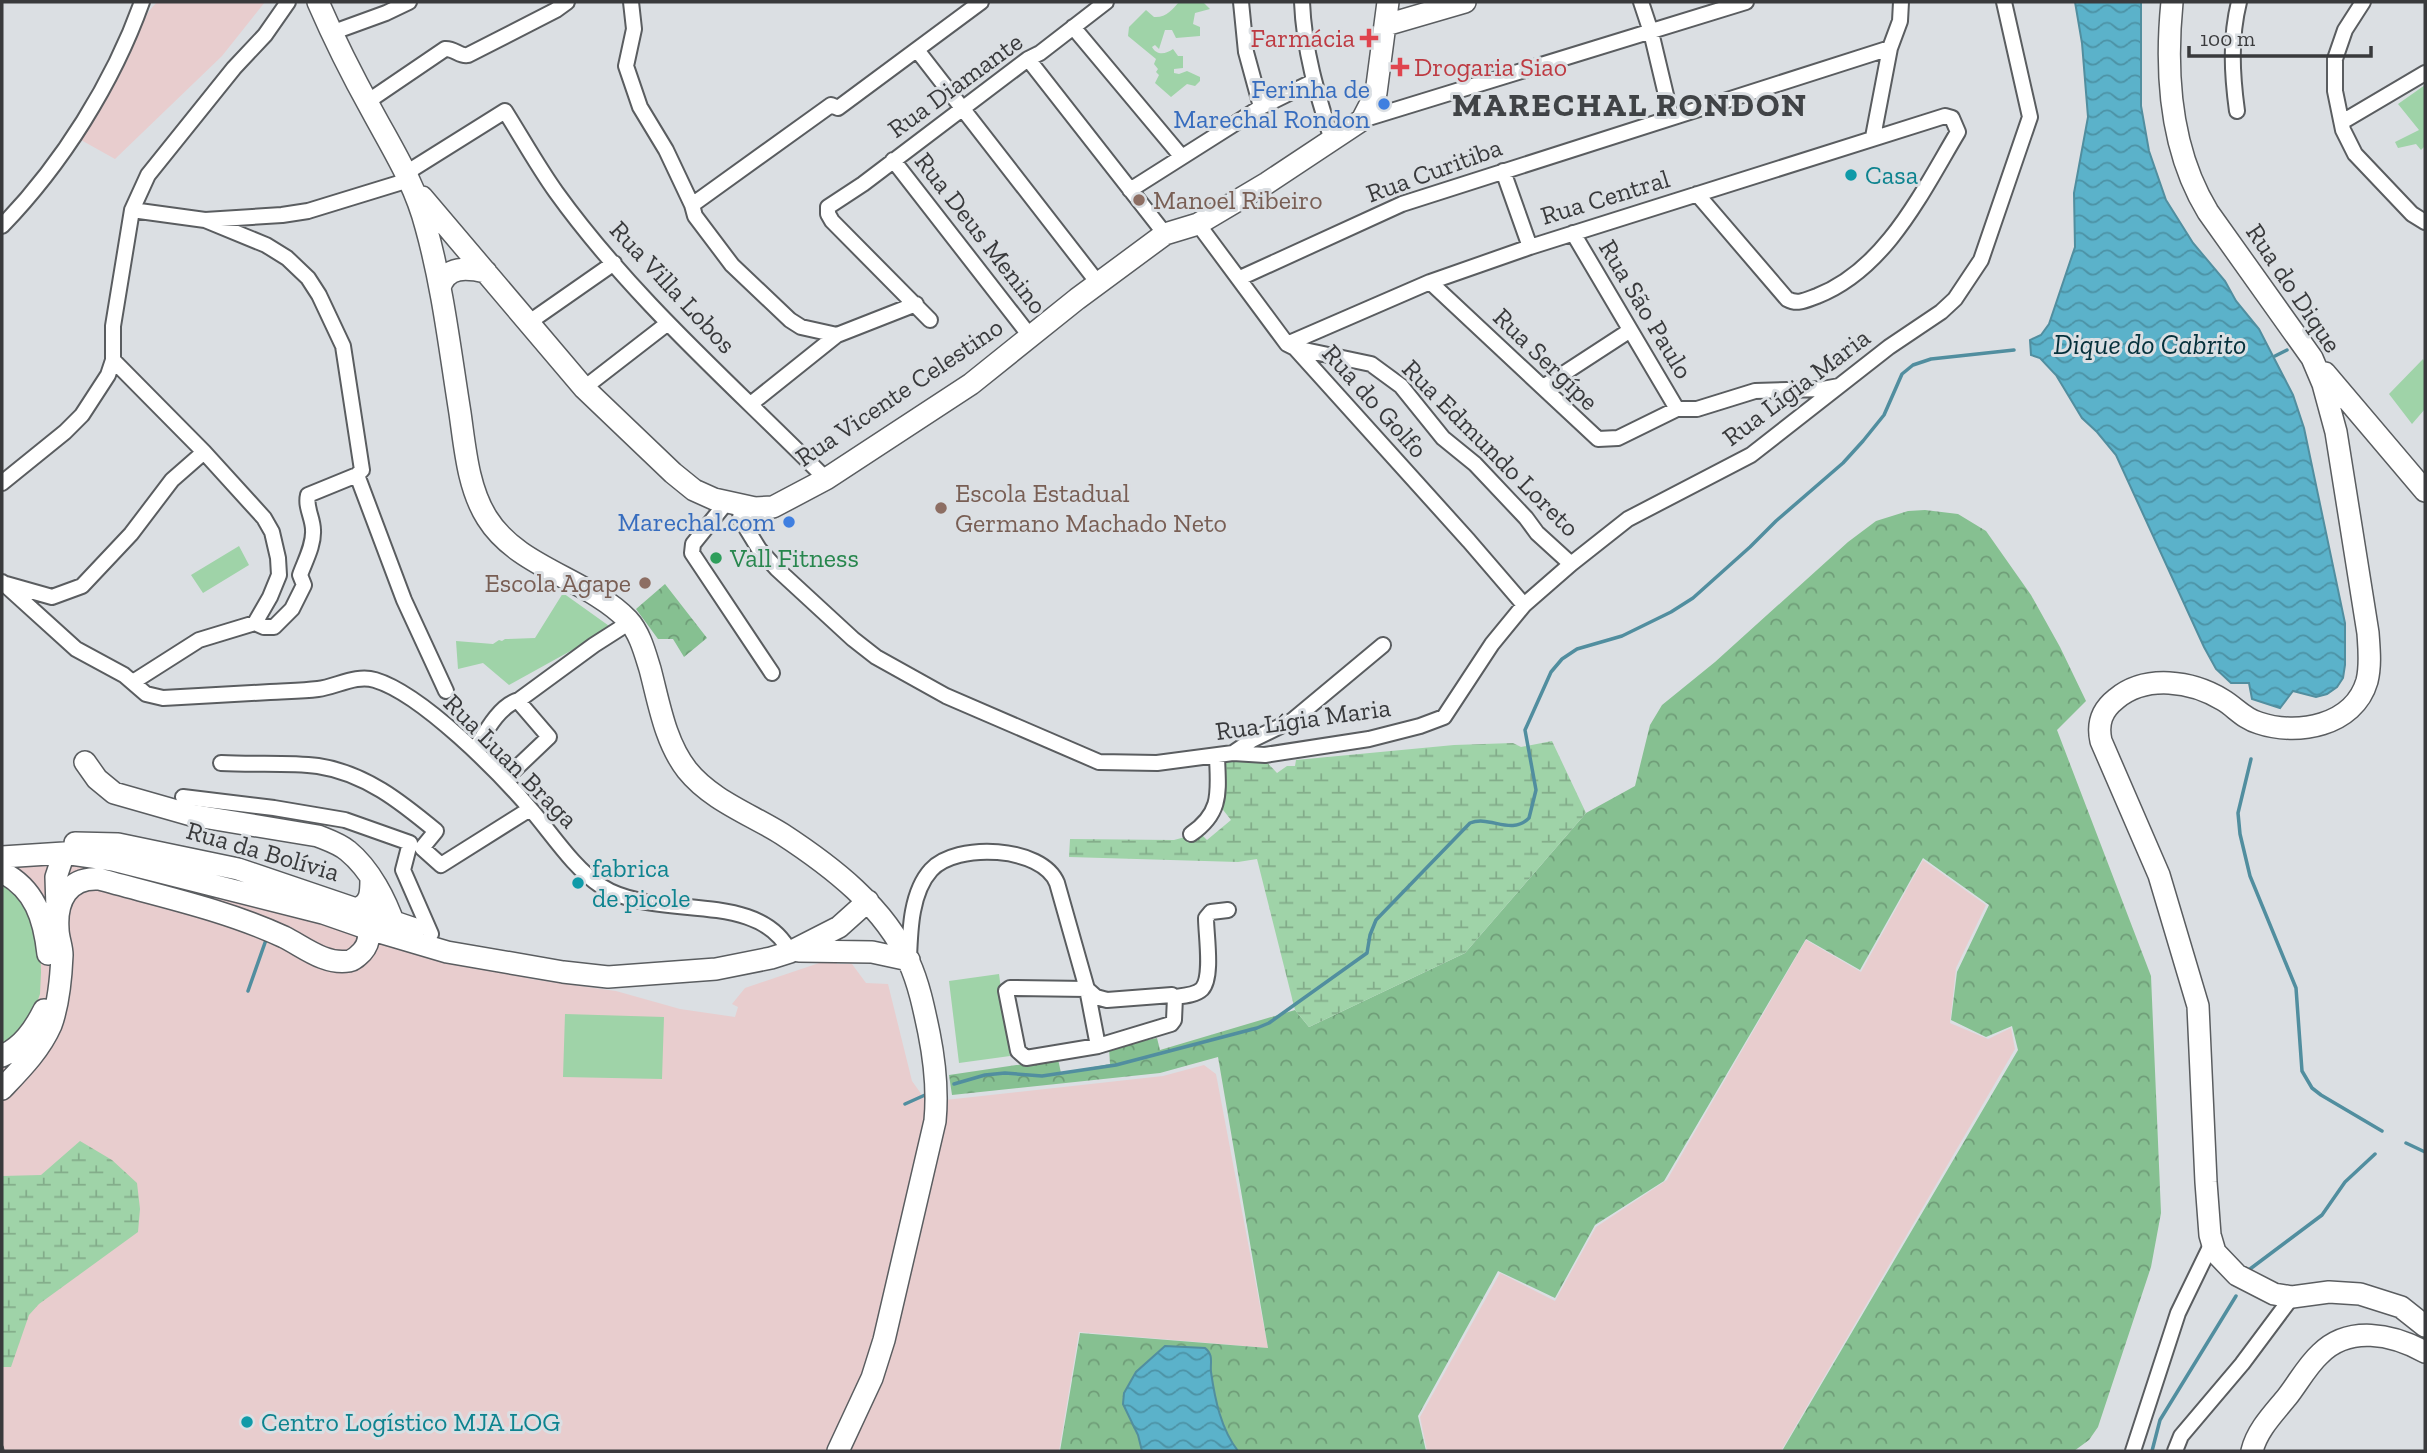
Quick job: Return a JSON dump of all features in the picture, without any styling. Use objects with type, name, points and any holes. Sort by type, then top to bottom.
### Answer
[{"type":"main road","points":[[318,2],[331,33],[410,181],[436,262],[468,466],[482,511],[496,531],[514,547],[567,578],[630,622],[645,653],[671,742],[694,777],[718,797],[807,850],[868,901],[882,916],[909,960],[924,1008],[937,1085],[930,1148],[884,1340],[872,1378],[838,1451]]},
{"type":"main road","points":[[1362,120],[1376,93],[1388,2]]},
{"type":"main road","points":[[1386,25],[1465,2]]},
{"type":"main road","name":"Rua do Dique","points":[[2172,2],[2169,70],[2172,113],[2195,188],[2208,212],[2312,358],[2330,404],[2368,633],[2369,653],[2364,689],[2350,708],[2329,723],[2300,728],[2259,724],[2210,694],[2196,688],[2169,683],[2145,685],[2126,692],[2110,704],[2099,723],[2101,741],[2159,875],[2198,1006],[2206,1182],[2212,1242]]},
{"type":"main road","name":"Rua Vicente Celestino","points":[[410,181],[584,388],[685,483],[703,495],[734,504],[755,508],[774,507],[826,479],[971,384],[1165,234],[1198,224],[1362,120]]},
{"type":"main road","points":[[436,262],[449,250],[456,247],[466,248]]},
{"type":"main road","points":[[440,288],[441,282],[456,270],[469,268],[486,272]]},
{"type":"main road","points":[[2312,358],[2425,491]]},
{"type":"main road","points":[[2336,432],[2363,421]]},
{"type":"main road","points":[[85,762],[97,779],[114,793],[191,815],[318,836],[332,841],[347,850],[371,879],[383,898],[395,929]]},
{"type":"main road","name":"Rua da Bolívia","points":[[2,857],[118,844],[180,856],[238,869],[359,908],[395,929],[447,952],[608,977],[716,969],[752,963],[790,952],[839,927],[868,901]]},
{"type":"main road","name":"Rua da Bolívia","points":[[2,846],[113,860],[323,913],[369,929],[431,934],[499,960]]},
{"type":"main road","points":[[31,894],[31,869],[50,850]]},
{"type":"main road","points":[[2,1089],[39,1048],[51,1024],[58,1001],[62,948],[58,930],[56,877],[50,850]]},
{"type":"main road","points":[[2,872],[31,894],[40,912],[49,965],[48,991],[44,1009],[35,1028],[12,1051],[2,1056]]},
{"type":"main road","points":[[58,918],[63,894],[76,883],[90,878],[204,908],[283,936],[333,961],[352,960],[360,955],[370,937],[359,908],[367,903],[371,879]]},
{"type":"main road","name":"Rua da Bolívia","points":[[790,952],[847,950],[909,960]]},
{"type":"main road","points":[[2212,1242],[2219,1258],[2237,1275],[2273,1294],[2292,1297],[2329,1292],[2360,1294],[2401,1307],[2425,1326]]},
{"type":"main road","points":[[2252,1451],[2262,1429],[2319,1355],[2340,1339],[2362,1335],[2385,1336],[2425,1352]]},
{"type":"street","points":[[2,226],[34,193],[81,127],[102,91],[142,2]]},
{"type":"street","points":[[2,483],[46,449],[82,415],[107,376],[113,360],[113,326],[132,210],[148,175],[234,68],[265,35],[288,2]]},
{"type":"street","points":[[331,33],[409,2]]},
{"type":"street","points":[[367,102],[445,50],[452,49],[463,56],[468,55],[556,10],[566,2]]},
{"type":"street","points":[[631,2],[634,29],[626,66],[629,78],[640,107],[666,150],[695,216],[732,265],[790,320],[801,327],[837,335]]},
{"type":"street","points":[[692,205],[831,105],[838,108],[981,2]]},
{"type":"street","name":"Rua Diamante","points":[[916,304],[832,221],[828,211],[831,204],[863,184],[1106,2]]},
{"type":"street","points":[[1241,2],[1246,52],[1261,107]]},
{"type":"street","points":[[1302,2],[1312,82],[1332,140]]},
{"type":"street","points":[[1641,2],[1671,116]]},
{"type":"street","points":[[1362,120],[1746,2]]},
{"type":"street","points":[[1873,137],[1890,48],[1900,21],[1901,2]]},
{"type":"street","name":"Rua Lígia Maria","points":[[734,504],[759,549],[777,569],[876,657],[924,684],[1099,762],[1157,763],[1233,752],[1265,755],[1326,747],[1394,733],[1444,717],[1492,644],[1524,606],[1571,564],[1628,519],[1751,455],[1889,347],[1950,304],[1981,260],[2030,117],[2004,2]]},
{"type":"street","points":[[2237,110],[2232,63],[2239,2]]},
{"type":"street","points":[[2363,2],[2345,30],[2335,59],[2335,91],[2348,144],[2355,155],[2412,214],[2425,222]]},
{"type":"street","points":[[1073,27],[1181,156]]},
{"type":"street","name":"Rua Curitiba","points":[[1240,278],[1402,204],[1890,48]]},
{"type":"street","points":[[917,50],[1098,284]]},
{"type":"street","points":[[1028,59],[1165,234]]},
{"type":"street","points":[[2342,122],[2425,73]]},
{"type":"street","points":[[1130,190],[1261,107],[1312,82]]},
{"type":"street","name":"Rua Villa Lobos","points":[[410,181],[506,111],[556,192],[614,263],[668,323],[826,479]]},
{"type":"street","name":"Rua Central","points":[[1291,346],[1430,282],[1530,247],[1698,194],[1786,168],[1873,137],[1945,116],[1955,120],[1958,132],[1892,235],[1862,270],[1828,292],[1801,302],[1787,299],[1698,194]]},
{"type":"street","name":"Rua Deus Menino","points":[[893,160],[1030,336]]},
{"type":"street","points":[[1503,171],[1530,247]]},
{"type":"street","points":[[132,210],[205,220],[296,214],[410,181]]},
{"type":"street","points":[[133,682],[199,640],[254,623],[274,627],[292,609],[304,585],[300,575],[312,543],[313,530],[306,500],[308,495],[357,475],[362,470],[343,346],[319,295],[308,278],[288,258],[266,245],[205,220]]},
{"type":"street","name":"Rua do Golfo","points":[[1198,224],[1291,346],[1469,541],[1524,606]]},
{"type":"street","name":"Rua São Paulo","points":[[1573,233],[1677,409]]},
{"type":"street","points":[[528,323],[614,263]]},
{"type":"street","name":"Rua Sergípe","points":[[1430,282],[1598,439],[1618,438],[1677,409],[1697,409],[1760,390],[1823,389],[1843,384]]},
{"type":"street","points":[[752,403],[837,335],[916,304],[930,320]]},
{"type":"street","points":[[584,388],[668,323]]},
{"type":"street","points":[[1543,387],[1629,331]]},
{"type":"street","name":"Rua Edmundo Loreto","points":[[1291,346],[1371,364],[1401,386],[1443,438],[1475,464],[1545,542],[1571,564]]},
{"type":"street","points":[[113,360],[204,452],[264,518],[272,533],[279,575],[270,597],[254,623]]},
{"type":"street","points":[[3,583],[52,597],[82,586],[131,534],[172,480],[204,452]]},
{"type":"street","points":[[357,475],[404,600],[446,691]]},
{"type":"street","points":[[734,504],[693,544],[692,553],[772,673]]},
{"type":"street","name":"Rua Luan Braga","points":[[3,583],[76,649],[133,682],[146,694],[163,698],[319,689],[355,680],[374,680],[415,701],[447,726],[530,809],[583,871],[613,894],[648,904],[748,916],[782,937],[790,952]]},
{"type":"street","points":[[477,746],[496,718],[513,702],[630,622]]},
{"type":"street","points":[[1233,752],[1293,720],[1383,645]]},
{"type":"street","points":[[509,775],[549,737],[518,701]]},
{"type":"street","points":[[1191,834],[1204,825],[1217,801],[1217,756]]},
{"type":"street","points":[[220,763],[317,766],[355,776],[394,798],[436,831],[422,848],[441,865],[530,809]]},
{"type":"street","points":[[183,797],[345,820],[410,843],[403,870],[431,934]]},
{"type":"street","points":[[909,960],[918,891],[939,863],[973,852],[1010,855],[1041,863],[1055,877],[1087,989],[1098,1046]]},
{"type":"street","points":[[1175,998],[1174,1020],[1171,1024],[1098,1046],[1033,1058],[1022,1056],[1018,1051],[1006,991],[1010,988],[1087,989],[1096,997],[1107,1000],[1172,995],[1175,998],[1199,992],[1208,978],[1206,918],[1211,912],[1228,910]]},
{"type":"street","points":[[2127,1451],[2135,1445],[2178,1314],[2212,1242]]},
{"type":"street","points":[[2175,1451],[2181,1436],[2242,1364],[2292,1297]]},
{"type":"shaded area","points":[[157,2],[265,2],[222,56],[115,159],[81,140],[149,11]]},
{"type":"shaded area","points":[[103,858],[531,979],[616,991],[680,1009],[735,1017],[738,1007],[732,1004],[745,988],[831,959],[837,964],[852,964],[866,983],[888,984],[912,1081],[927,1102],[1163,1076],[1204,1065],[1216,1074],[1268,1348],[1079,1332],[1059,1451],[2,1451],[2,865]]},
{"type":"shaded area","points":[[1923,860],[1986,905],[1956,968],[1950,1023],[1988,1039],[2011,1028],[2015,1049],[1781,1451],[1427,1451],[1420,1417],[1500,1273],[1555,1301],[1596,1227],[1667,1180],[1806,940],[1861,972]]},
{"type":"green space","points":[[1179,2],[1203,2],[1210,9],[1195,13],[1193,24],[1200,27],[1200,36],[1176,38],[1172,30],[1165,30],[1159,49],[1155,45],[1152,47],[1156,52],[1162,53],[1173,49],[1178,56],[1183,56],[1183,68],[1174,69],[1174,73],[1187,71],[1200,77],[1195,86],[1187,84],[1171,97],[1155,83],[1159,75],[1154,64],[1156,59],[1128,36],[1129,27],[1146,10],[1154,17],[1162,16]]},
{"type":"green space","points":[[2425,85],[2425,146],[2421,150],[2416,144],[2398,148],[2395,142],[2419,130],[2398,104]]},
{"type":"green space","points":[[2423,359],[2425,409],[2412,424],[2389,394]]},
{"type":"green space","points":[[1908,511],[1958,514],[1986,531],[2031,595],[2060,647],[2086,701],[2057,730],[2151,976],[2161,1213],[2151,1267],[2098,1427],[2089,1440],[2074,1451],[1782,1451],[2018,1050],[2012,1026],[1986,1037],[1951,1020],[1957,972],[1989,905],[1923,858],[1860,970],[1806,939],[1664,1181],[1595,1225],[1555,1298],[1498,1271],[1418,1416],[1426,1451],[1060,1451],[1080,1333],[1268,1348],[1218,1057],[1160,1073],[952,1095],[949,1075],[1058,1059],[1061,1073],[1110,1064],[1109,1048],[1157,1038],[1160,1050],[1295,1010],[1309,1027],[1465,953],[1586,813],[1635,786],[1650,725],[1662,705],[1715,662],[1848,542],[1876,521]]},
{"type":"green space","points":[[239,546],[249,565],[203,593],[191,575]]},
{"type":"green space","points":[[665,584],[707,638],[684,657],[673,639],[658,639],[636,609]]},
{"type":"green space","points":[[563,593],[612,628],[509,685],[483,663],[458,669],[456,641],[493,644],[505,639],[535,638]]},
{"type":"green space","points":[[1552,741],[1586,813],[1465,953],[1309,1027],[1295,1010],[1257,859],[1238,862],[1069,857],[1070,839],[1174,840],[1189,836],[1197,830],[1207,840],[1231,820],[1220,806],[1225,792],[1219,782],[1219,764],[1229,756],[1261,756],[1277,773],[1287,766],[1295,766],[1296,760],[1454,745],[1513,743],[1521,747]]},
{"type":"green space","points":[[2,876],[21,890],[40,942],[41,972],[40,994],[32,1017],[18,1036],[2,1047]]},
{"type":"green space","points":[[999,974],[1010,1056],[959,1063],[949,981]]},
{"type":"green space","points":[[565,1014],[664,1017],[662,1079],[563,1077]]},
{"type":"green space","points":[[80,1141],[112,1160],[137,1183],[140,1209],[138,1232],[39,1304],[29,1315],[11,1367],[2,1367],[2,1176],[41,1175]]},
{"type":"water","name":"Dique do Cabrito","points":[[2075,2],[2141,2],[2141,106],[2149,151],[2166,200],[2193,243],[2225,281],[2236,301],[2259,329],[2293,395],[2304,428],[2345,623],[2343,678],[2337,687],[2327,694],[2316,697],[2293,691],[2280,708],[2252,699],[2249,683],[2231,683],[2216,669],[2116,455],[2082,418],[2056,375],[2040,358],[2031,355],[2030,340],[2041,335],[2049,324],[2075,247],[2074,193],[2088,117],[2082,43]]},
{"type":"water","points":[[1165,1346],[1205,1348],[1208,1351],[1220,1414],[1238,1451],[1142,1451],[1138,1435],[1123,1404],[1124,1393],[1136,1372]]},
{"type":"waterway","points":[[954,1084],[985,1075],[1005,1073],[1042,1076],[1116,1065],[1269,1023],[1367,953],[1376,920],[1470,823],[1485,821],[1515,825],[1529,818],[1536,790],[1525,730],[1551,672],[1562,659],[1577,649],[1622,636],[1693,598],[1843,463],[1884,415],[1902,374],[1913,365],[1931,359],[2014,350]]},
{"type":"waterway","points":[[2275,356],[2287,350]]},
{"type":"waterway","points":[[2251,759],[2238,813],[2240,834],[2250,876],[2296,988],[2302,1071],[2312,1088],[2321,1095],[2382,1131]]},
{"type":"waterway","points":[[248,991],[267,937]]},
{"type":"waterway","points":[[905,1104],[925,1095]]},
{"type":"waterway","points":[[2406,1143],[2425,1152]]},
{"type":"waterway","points":[[2250,1269],[2322,1215],[2345,1182],[2375,1154]]},
{"type":"waterway","points":[[2152,1451],[2160,1420],[2236,1296]]},
{"type":"railway","points":[[2,1447],[3,1451]]},
{"type":"place","name":"Farmácia","points":[[1369,38]]},
{"type":"place","name":"Drogaria Siao","points":[[1400,67]]},
{"type":"place","name":"Ferinha de Marechal Rondon","points":[[1384,104]]},
{"type":"place","name":"Casa","points":[[1851,175]]},
{"type":"place","name":"Manoel Ribeiro","points":[[1139,200]]},
{"type":"place","name":"Escola Estadual Germano Machado Neto","points":[[941,508]]},
{"type":"place","name":"Marechal.com","points":[[789,522]]},
{"type":"place","name":"Vall Fitness","points":[[716,558]]},
{"type":"place","name":"Escola Agape","points":[[645,583]]},
{"type":"place","name":"fabrica de picole","points":[[578,883]]},
{"type":"place","name":"Centro Logístico MJA LOG","points":[[247,1422]]},
{"type":"district","name":"MARECHAL RONDON","points":[[1630,104]]}]
